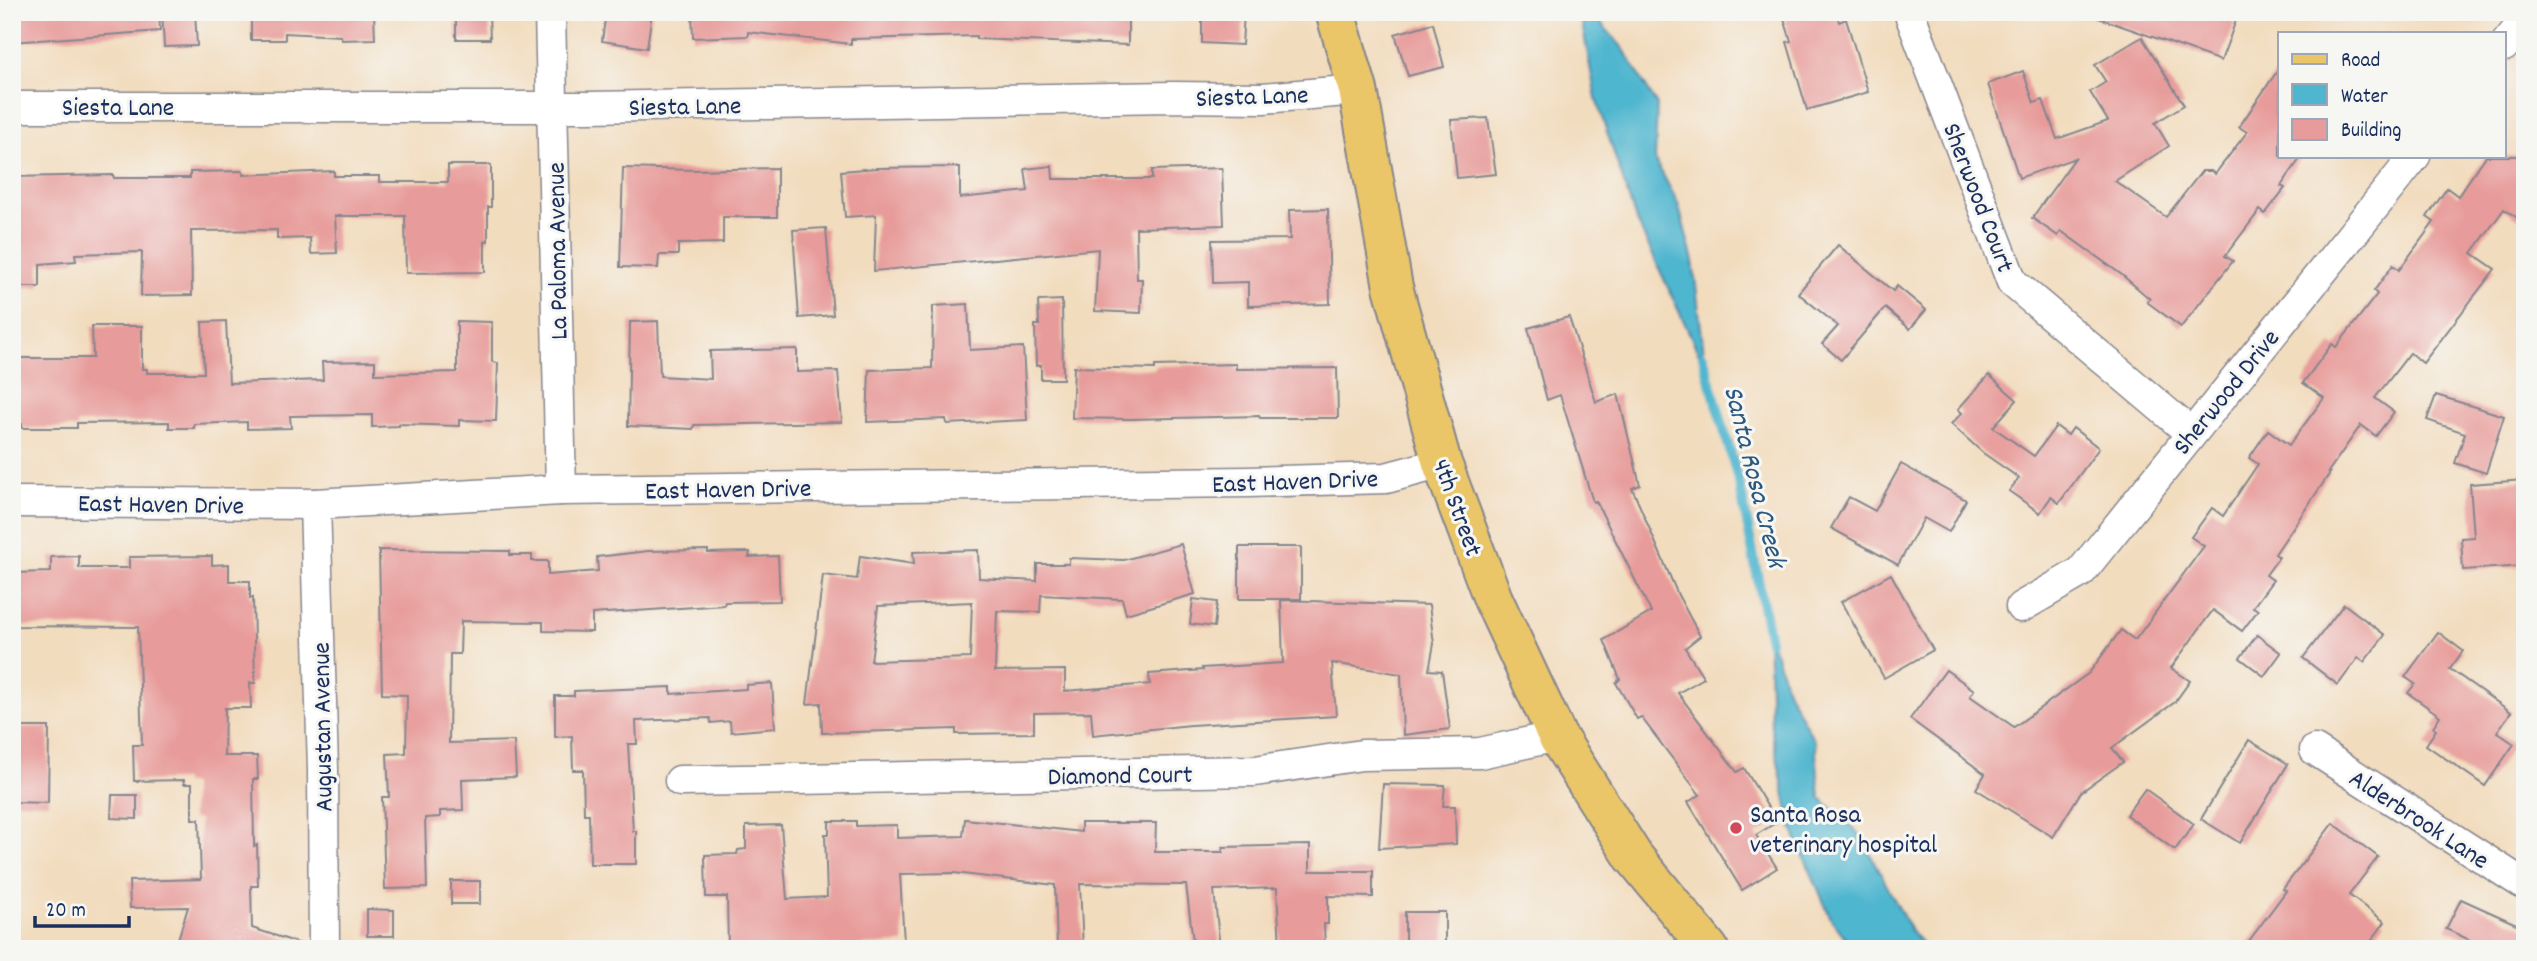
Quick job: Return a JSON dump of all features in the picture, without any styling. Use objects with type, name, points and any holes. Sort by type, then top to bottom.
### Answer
[{"type":"main road","name":"4th Street","points":[[1335,12],[1358,90],[1394,287],[1442,463],[1493,599],[1557,736],[1633,856],[1709,949]]},
{"type":"street","name":"La Paloma Avenue","points":[[550,12],[561,490]]},
{"type":"street","name":"Sherwood Court","points":[[1915,13],[2012,282],[2191,433]]},
{"type":"street","points":[[2506,44],[2525,20]]},
{"type":"street","name":"Siesta Lane","points":[[12,107],[553,107],[1172,97],[1263,98],[1358,90]]},
{"type":"street","name":"Sherwood Drive","points":[[2021,607],[2081,572],[2413,158]]},
{"type":"street","name":"East Haven Drive","points":[[12,502],[315,504],[561,490],[1249,482],[1386,478],[1442,463]]},
{"type":"street","name":"Augustan Avenue","points":[[315,504],[323,769],[324,949]]},
{"type":"street","name":"Diamond Court","points":[[680,781],[1255,771],[1362,755],[1480,753],[1557,736]]},
{"type":"street","name":"Alderbrook Lane","points":[[2315,750],[2525,885]]},
{"type":"water","points":[[1580,12],[1591,12],[1623,48],[1657,105],[1655,160],[1678,203],[1693,261],[1706,369],[1635,217],[1596,99]]},
{"type":"water","points":[[1768,631],[1788,692],[1815,742],[1820,797],[1860,835],[1911,931],[1927,949],[1854,949],[1831,919],[1791,826],[1771,727]]},
{"type":"building","points":[[12,12],[159,12],[160,31],[12,42]]},
{"type":"building","points":[[162,12],[195,12],[197,46],[164,47]]},
{"type":"building","points":[[251,12],[374,12],[375,39],[342,40],[341,36],[285,33],[285,40],[251,40]]},
{"type":"building","points":[[456,12],[489,12],[490,39],[456,39]]},
{"type":"building","points":[[606,12],[652,12],[647,48],[602,41]]},
{"type":"building","points":[[692,12],[1128,12],[1128,45],[976,39],[976,36],[851,39],[851,44],[748,32],[748,36],[693,38]]},
{"type":"building","points":[[1202,12],[1244,12],[1242,45],[1202,43]]},
{"type":"building","points":[[1782,12],[1836,12],[1839,22],[1846,19],[1868,92],[1807,110],[1787,42],[1791,41]]},
{"type":"building","points":[[2093,12],[2239,12],[2221,61],[2093,16]]},
{"type":"building","points":[[1433,23],[1444,67],[1408,76],[1395,34]]},
{"type":"building","points":[[2142,37],[2184,105],[2155,123],[2169,146],[2115,181],[2166,217],[2202,171],[2215,174],[2247,132],[2239,127],[2278,70],[2278,158],[2301,158],[2281,186],[2285,188],[2265,214],[2260,210],[2225,256],[2233,261],[2181,327],[2147,302],[2150,299],[2122,275],[2061,231],[2058,236],[2032,218],[2075,158],[2019,178],[1988,84],[2023,71],[2034,103],[2043,100],[2057,139],[2108,121],[2090,92],[2106,82],[2095,65]]},
{"type":"building","points":[[1488,118],[1496,174],[1457,178],[1451,120]]},
{"type":"building","points":[[2525,156],[2525,223],[2504,209],[2472,253],[2495,269],[2423,363],[2410,353],[2375,398],[2394,412],[2376,436],[2361,425],[2328,472],[2330,473],[2275,554],[2279,557],[2266,575],[2273,580],[2253,607],[2258,610],[2242,631],[2213,610],[2171,668],[2190,681],[2175,702],[2112,748],[2123,762],[2081,792],[2053,837],[1976,789],[1985,774],[1910,719],[1946,670],[1974,690],[1970,696],[2014,727],[2089,673],[2121,630],[2135,640],[2204,546],[2191,537],[2212,508],[2223,516],[2258,464],[2249,458],[2268,430],[2289,445],[2324,398],[2303,383],[2332,344],[2336,347],[2377,294],[2374,291],[2393,265],[2399,270],[2434,222],[2427,217],[2447,188],[2458,196],[2485,158]]},
{"type":"building","points":[[448,165],[491,165],[491,207],[488,207],[485,272],[406,273],[405,216],[335,216],[337,253],[311,254],[310,238],[277,239],[277,230],[191,231],[192,295],[141,296],[142,252],[75,254],[76,261],[40,264],[40,287],[12,287],[12,177],[113,175],[114,178],[190,178],[190,172],[243,171],[243,175],[334,171],[334,176],[379,176],[379,182],[448,182]]},
{"type":"building","points":[[1052,166],[1053,179],[1152,179],[1152,170],[1222,168],[1224,225],[1136,228],[1137,279],[1142,279],[1141,313],[1095,311],[1098,249],[874,271],[876,215],[845,217],[841,171],[960,167],[960,198],[1028,191],[1025,169]]},
{"type":"building","points":[[623,168],[777,168],[777,217],[723,217],[723,243],[678,244],[678,255],[659,255],[658,268],[620,267]]},
{"type":"building","points":[[1328,209],[1330,304],[1248,306],[1248,282],[1213,283],[1212,240],[1290,239],[1289,210]]},
{"type":"building","points":[[826,228],[833,315],[799,318],[793,230]]},
{"type":"building","points":[[1838,245],[1893,291],[1897,286],[1926,310],[1910,329],[1885,308],[1841,360],[1822,344],[1838,326],[1798,293]]},
{"type":"building","points":[[1062,300],[1063,379],[1041,379],[1041,365],[1036,366],[1035,325],[1039,325],[1038,301]]},
{"type":"building","points":[[968,304],[970,350],[1023,347],[1027,420],[947,424],[946,419],[867,422],[869,370],[932,368],[933,306]]},
{"type":"building","points":[[1569,317],[1596,402],[1618,394],[1640,485],[1632,488],[1678,595],[1700,636],[1685,648],[1704,678],[1678,693],[1737,772],[1744,768],[1777,822],[1756,835],[1777,868],[1742,890],[1688,802],[1700,795],[1641,717],[1637,719],[1616,683],[1620,679],[1604,640],[1651,612],[1596,501],[1593,502],[1560,395],[1547,400],[1528,328]]},
{"type":"building","points":[[226,321],[229,383],[323,380],[322,362],[375,361],[375,374],[457,372],[457,321],[492,322],[492,362],[498,363],[496,421],[459,420],[459,426],[399,424],[372,427],[372,415],[290,416],[291,428],[247,429],[247,422],[194,424],[194,428],[169,428],[169,422],[77,423],[77,428],[22,428],[22,424],[12,424],[12,358],[93,358],[92,326],[142,326],[142,369],[147,369],[147,373],[204,373],[202,322]]},
{"type":"building","points":[[658,321],[660,376],[711,379],[710,351],[797,349],[797,372],[838,371],[842,422],[694,425],[693,429],[628,426],[630,322]]},
{"type":"building","points":[[1236,364],[1236,369],[1337,368],[1338,418],[1072,418],[1074,367],[1155,369],[1155,366]]},
{"type":"building","points":[[1989,375],[2017,400],[1993,427],[2034,456],[2056,426],[2068,435],[2073,428],[2099,448],[2059,503],[2051,497],[2040,513],[2009,491],[2019,478],[1983,453],[1951,424],[1962,413],[1958,409]]},
{"type":"building","points":[[2436,395],[2504,416],[2486,473],[2455,463],[2465,433],[2427,420]]},
{"type":"building","points":[[1901,464],[1966,500],[1949,532],[1924,518],[1898,565],[1831,528],[1849,497],[1875,511]]},
{"type":"building","points":[[2525,480],[2525,566],[2463,570],[2461,538],[2474,537],[2470,484]]},
{"type":"building","points":[[1181,544],[1195,594],[1126,614],[1122,599],[1041,595],[1040,612],[997,611],[995,671],[1065,670],[1065,691],[1150,684],[1149,674],[1283,663],[1281,600],[1429,605],[1434,644],[1429,670],[1442,671],[1450,729],[1403,735],[1401,674],[1332,663],[1336,716],[1191,725],[1093,735],[1091,712],[1034,713],[1034,733],[956,734],[956,729],[822,733],[821,703],[807,704],[823,575],[857,579],[860,556],[914,564],[913,552],[978,550],[979,578],[1037,581],[1037,564],[1069,564],[1069,558],[1124,560]],"holes":[[[972,602],[970,658],[871,661],[878,606]]]},
{"type":"building","points":[[1239,547],[1301,547],[1301,599],[1239,599]]},
{"type":"building","points":[[379,550],[510,551],[510,555],[532,555],[532,561],[548,561],[548,575],[598,571],[597,557],[648,551],[750,552],[749,557],[778,556],[780,601],[725,602],[724,605],[592,614],[592,632],[543,631],[543,622],[461,621],[460,654],[450,654],[449,743],[514,741],[516,777],[462,779],[463,810],[440,811],[440,817],[425,818],[427,888],[385,889],[382,797],[389,797],[387,754],[406,753],[407,695],[382,694]]},
{"type":"building","points":[[79,556],[79,568],[129,568],[129,557],[212,556],[212,565],[229,564],[229,581],[250,581],[250,598],[253,597],[255,683],[250,683],[251,708],[225,708],[224,756],[257,756],[258,779],[253,779],[254,846],[257,845],[258,886],[251,886],[252,928],[301,944],[301,949],[175,949],[188,907],[130,908],[129,881],[201,879],[199,819],[192,819],[192,784],[184,784],[184,780],[134,781],[133,745],[142,745],[138,627],[12,626],[12,573],[51,572],[51,557]]},
{"type":"building","points":[[1891,574],[1933,650],[1884,678],[1841,602]]},
{"type":"building","points":[[1193,599],[1217,602],[1214,627],[1190,624]]},
{"type":"building","points":[[2344,604],[2385,635],[2364,662],[2358,658],[2338,685],[2303,658]]},
{"type":"building","points":[[2438,632],[2463,651],[2450,669],[2511,712],[2497,732],[2514,744],[2485,786],[2426,745],[2436,730],[2433,727],[2440,716],[2408,693],[2415,684],[2405,677]]},
{"type":"building","points":[[2257,635],[2281,653],[2264,676],[2240,658]]},
{"type":"building","points":[[772,683],[775,728],[731,732],[730,721],[711,723],[710,718],[636,721],[637,744],[628,744],[633,831],[636,831],[636,864],[590,864],[589,814],[584,814],[583,770],[573,770],[572,736],[555,737],[555,696],[574,696],[574,691],[671,687],[671,694],[746,689],[746,685]]},
{"type":"building","points":[[12,727],[49,727],[48,803],[12,802]]},
{"type":"building","points":[[2249,740],[2288,764],[2240,843],[2201,819]]},
{"type":"building","points":[[1383,784],[1445,785],[1443,806],[1455,806],[1456,844],[1379,848]]},
{"type":"building","points":[[2145,789],[2194,824],[2175,850],[2126,815]]},
{"type":"building","points":[[112,795],[137,795],[137,819],[111,818]]},
{"type":"building","points":[[965,819],[1081,832],[1081,823],[1156,823],[1155,852],[1223,852],[1223,847],[1310,845],[1310,871],[1373,871],[1373,897],[1328,896],[1328,924],[1324,924],[1325,949],[1280,949],[1277,888],[1214,890],[1220,949],[1194,949],[1186,885],[1080,884],[1083,949],[1057,949],[1055,885],[954,873],[900,874],[904,943],[728,949],[727,897],[706,897],[705,855],[737,854],[738,850],[746,849],[746,826],[781,825],[787,899],[827,897],[825,834],[829,834],[829,821],[856,821],[856,826],[897,825],[897,838],[963,836]]},
{"type":"building","points":[[2333,823],[2378,857],[2349,895],[2385,922],[2365,949],[2243,949],[2286,891],[2283,889]]},
{"type":"building","points":[[451,881],[480,881],[480,904],[451,904]]},
{"type":"building","points":[[2461,899],[2525,928],[2525,949],[2489,949],[2446,929]]},
{"type":"building","points":[[367,909],[394,910],[394,936],[367,936]]},
{"type":"building","points":[[1405,912],[1445,912],[1445,949],[1405,949]]},
{"type":"waterway","name":"Santa Rosa Creek","points":[[1703,356],[1740,486],[1770,641]]},
{"type":"place","name":"Santa Rosa veterinary hospital","points":[[1736,828]]}]
